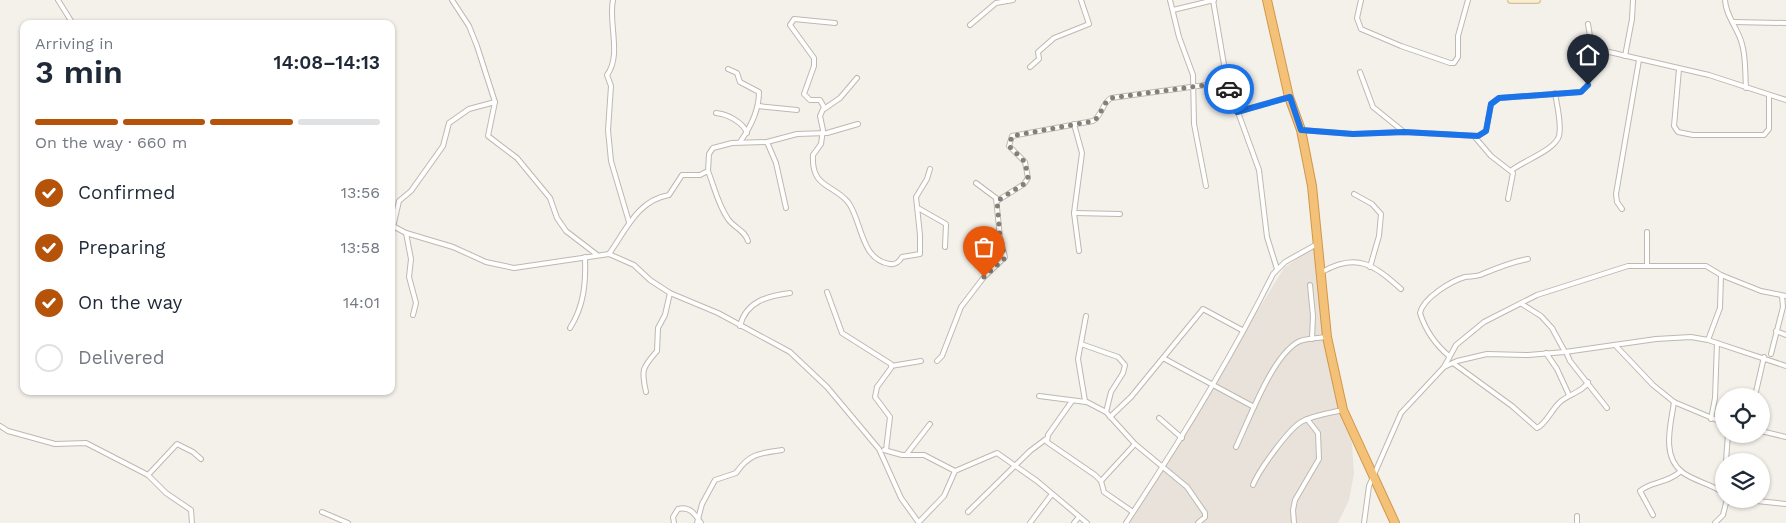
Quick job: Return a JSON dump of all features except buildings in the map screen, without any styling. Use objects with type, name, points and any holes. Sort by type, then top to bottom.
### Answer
[{"type":"highway","points":[[1267,0],[1290,97],[1301,130],[1312,186],[1328,337],[1343,410],[1395,523]]},
{"type":"street","points":[[58,0],[70,20]]},
{"type":"street","points":[[452,0],[469,26],[478,46],[495,102],[488,133],[490,139],[517,158],[550,198],[558,218],[566,231],[596,254]]},
{"type":"street","points":[[613,0],[614,55],[612,67],[607,75],[612,86],[608,139],[611,161],[629,222]]},
{"type":"street","points":[[970,25],[996,3],[1013,0]]},
{"type":"street","points":[[1030,67],[1039,59],[1038,52],[1049,41],[1089,24],[1081,0]]},
{"type":"street","points":[[1170,0],[1195,88],[1194,124],[1206,186]]},
{"type":"street","points":[[1173,10],[1213,0],[1227,82],[1259,170],[1267,237],[1277,269]]},
{"type":"street","points":[[1361,0],[1357,18],[1360,29],[1450,63],[1454,62],[1458,57],[1458,36],[1468,0]]},
{"type":"street","points":[[1510,0],[1537,0]]},
{"type":"street","points":[[1626,56],[1633,0]]},
{"type":"street","points":[[1725,0],[1728,16],[1733,22],[1744,50],[1746,88]]},
{"type":"street","points":[[824,109],[820,100],[810,100],[804,94],[814,66],[814,58],[790,25],[794,19],[803,18],[835,23]]},
{"type":"street","points":[[1733,22],[1786,23]]},
{"type":"street","points":[[1301,130],[1353,134],[1404,132],[1474,136],[1486,131],[1490,109],[1494,101],[1499,98],[1581,92],[1586,89],[1589,80],[1592,48],[1588,24]]},
{"type":"street","points":[[1592,48],[1709,75],[1786,100]]},
{"type":"street","points":[[1622,209],[1617,202],[1616,194],[1639,60]]},
{"type":"street","points":[[728,69],[737,73],[742,84],[758,91],[758,106],[740,142]]},
{"type":"street","points":[[1679,69],[1674,126],[1675,129],[1682,133],[1705,136],[1764,135],[1769,129],[1769,96]]},
{"type":"street","points":[[1360,72],[1372,108],[1404,132]]},
{"type":"street","points":[[857,78],[840,98],[824,109],[820,116],[823,134],[821,144],[813,155],[816,175],[823,185],[848,202],[866,246],[880,260],[894,264],[902,257],[920,254],[916,193],[927,179],[930,169]]},
{"type":"street","points":[[997,201],[1024,184],[1028,178],[1025,162],[1009,146],[1012,136],[1098,118],[1106,102],[1111,98],[1140,93],[1195,88],[1227,82]]},
{"type":"street","points":[[1512,170],[1527,159],[1549,149],[1557,140],[1560,130],[1555,93]]},
{"type":"street","points":[[1237,112],[1290,97]]},
{"type":"street","points":[[395,215],[399,201],[411,191],[443,146],[449,124],[469,109],[495,102]]},
{"type":"street","points":[[758,106],[797,110]]},
{"type":"street","points":[[716,113],[730,117],[742,125],[746,133]]},
{"type":"street","points":[[748,241],[744,232],[735,227],[726,217],[708,171],[708,154],[713,148],[740,142],[767,142],[797,134],[823,134],[858,124]]},
{"type":"street","points":[[1074,124],[1082,153],[1074,213],[1079,252]]},
{"type":"street","points":[[1474,136],[1491,156],[1512,170],[1514,180],[1508,199]]},
{"type":"street","points":[[767,142],[776,163],[786,208]]},
{"type":"street","points":[[610,254],[629,222],[653,198],[669,195],[682,175],[700,175],[708,171]]},
{"type":"street","points":[[937,361],[942,357],[961,307],[984,277],[1005,259],[1000,237],[997,201],[994,195],[976,182]]},
{"type":"street","points":[[1354,194],[1372,204],[1381,214],[1379,236],[1370,266]]},
{"type":"street","points":[[918,208],[946,224],[945,247]]},
{"type":"street","points":[[1074,213],[1120,214]]},
{"type":"street","points":[[395,227],[406,233],[453,247],[486,262],[514,268],[596,254],[610,254],[634,265],[650,280],[670,293],[718,313],[790,352],[803,362],[879,449],[901,498],[919,522],[944,496],[955,471],[997,453],[1087,523]]},
{"type":"street","points":[[1647,232],[1647,266]]},
{"type":"street","points":[[406,233],[412,259],[409,277],[416,303],[413,315]]},
{"type":"street","points":[[1126,523],[1182,438],[1277,269],[1285,262],[1319,243]]},
{"type":"street","points":[[570,328],[582,302],[585,257]]},
{"type":"street","points":[[1449,356],[1434,339],[1424,322],[1420,313],[1423,305],[1432,296],[1459,280],[1480,275],[1501,265],[1528,259]]},
{"type":"street","points":[[1322,272],[1348,261],[1370,266],[1402,289]]},
{"type":"street","points":[[1364,523],[1369,486],[1401,413],[1444,367],[1456,345],[1473,329],[1537,295],[1590,276],[1628,266],[1706,266],[1721,275],[1761,291],[1784,296],[1771,354]]},
{"type":"street","points":[[1708,340],[1720,308],[1721,275]]},
{"type":"street","points":[[1310,285],[1313,316],[1312,339]]},
{"type":"street","points":[[827,292],[838,327],[842,333],[891,366],[921,361]]},
{"type":"street","points":[[646,392],[643,372],[644,364],[657,351],[658,328],[665,315],[670,293]]},
{"type":"street","points":[[740,326],[744,313],[764,298],[790,293]]},
{"type":"street","points":[[1522,304],[1541,316],[1552,328],[1570,361],[1607,408]]},
{"type":"street","points":[[1110,417],[1132,397],[1203,309],[1242,330]]},
{"type":"street","points":[[1086,316],[1078,359],[1083,396],[1086,402]]},
{"type":"street","points":[[1776,332],[1786,335]]},
{"type":"street","points":[[1236,446],[1268,378],[1288,353],[1298,342],[1328,337]]},
{"type":"street","points":[[1444,367],[1486,354],[1528,355],[1565,352],[1656,339],[1691,337],[1716,342],[1786,366]]},
{"type":"street","points":[[1711,419],[1716,398],[1716,342]]},
{"type":"street","points":[[1081,344],[1118,357],[1125,365],[1123,373],[1112,392],[1106,412]]},
{"type":"street","points":[[1616,346],[1653,385],[1674,402],[1715,420]]},
{"type":"street","points":[[1546,353],[1557,369],[1569,395]]},
{"type":"street","points":[[1757,388],[1764,357]]},
{"type":"street","points":[[1162,358],[1254,407]]},
{"type":"street","points":[[1453,363],[1512,406],[1537,428],[1553,408],[1569,395],[1584,388],[1588,382]]},
{"type":"street","points":[[886,450],[890,417],[875,397],[877,388],[891,366]]},
{"type":"street","points":[[1039,396],[1086,402],[1106,412],[1136,444],[1186,487],[1204,510],[1205,517],[1198,523]]},
{"type":"street","points":[[968,512],[1046,438],[1072,401]]},
{"type":"street","points":[[1674,402],[1668,446],[1681,471],[1715,488]]},
{"type":"street","points":[[1253,485],[1263,466],[1296,426],[1307,419],[1343,410]]},
{"type":"street","points":[[1159,418],[1182,438]]},
{"type":"street","points":[[1294,523],[1293,510],[1295,500],[1319,459],[1318,433],[1307,419]]},
{"type":"street","points":[[906,455],[930,424]]},
{"type":"street","points":[[0,426],[8,431],[55,444],[86,443],[148,475],[166,493],[191,510],[192,523]]},
{"type":"street","points":[[1770,433],[1786,436]]},
{"type":"street","points":[[1046,438],[1052,447],[1095,474],[1101,482],[1104,492],[1133,512]]},
{"type":"street","points":[[148,475],[177,444],[193,452],[200,459]]},
{"type":"street","points":[[1101,482],[1136,444]]},
{"type":"street","points":[[879,449],[906,455],[924,455],[955,471]]},
{"type":"street","points":[[697,523],[697,517],[704,499],[715,480],[736,473],[740,464],[748,458],[782,450]]},
{"type":"street","points":[[1652,515],[1641,497],[1640,491],[1670,480],[1681,471]]},
{"type":"street","points":[[1030,523],[1052,494]]},
{"type":"street","points":[[1770,502],[1786,504]]},
{"type":"street","points":[[674,523],[674,514],[680,508],[687,508],[701,523]]},
{"type":"street","points":[[1715,523],[1722,515],[1724,508]]},
{"type":"street","points":[[322,512],[348,523]]},
{"type":"street","points":[[1074,523],[1079,516]]},
{"type":"street","points":[[1577,516],[1577,523]]},
{"type":"shaded area","points":[[1319,243],[1330,362],[1339,402],[1352,443],[1354,474],[1349,500],[1338,523],[1127,523],[1284,268]]},
{"type":"way so far","points":[[984,277],[1005,259],[1006,255],[998,229],[997,201],[1024,184],[1028,178],[1028,168],[1015,150],[1009,146],[1009,138],[1014,135],[1093,121],[1098,118],[1106,102],[1111,98],[1140,93],[1195,88],[1227,82],[1229,89]]},
{"type":"route","points":[[1229,89],[1237,112],[1290,97],[1301,130],[1353,134],[1404,132],[1478,136],[1486,131],[1491,104],[1499,98],[1581,92],[1588,85]]}]
